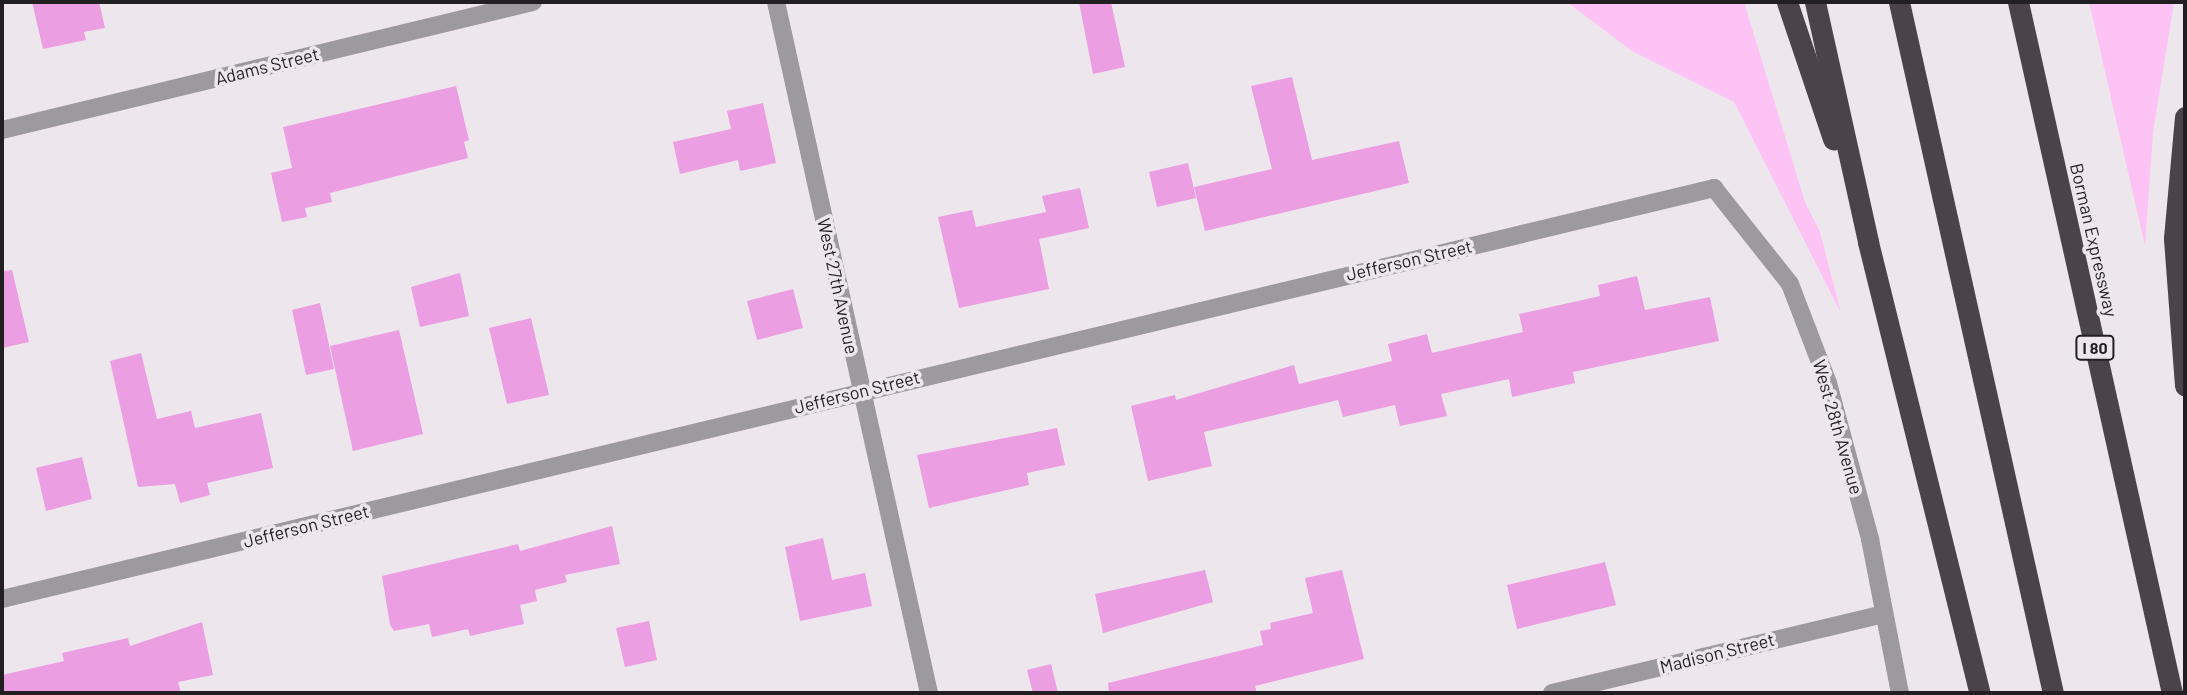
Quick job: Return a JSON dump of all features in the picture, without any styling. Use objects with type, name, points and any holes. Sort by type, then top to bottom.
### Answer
[{"type":"highway","points":[[1787,2],[1868,242]]},
{"type":"highway","points":[[1815,2],[1868,242],[1980,693]]},
{"type":"highway","points":[[1899,2],[2053,693]]},
{"type":"highway","name":"Borman Expressway","points":[[2018,2],[2172,693]]},
{"type":"highway","points":[[2185,117],[2174,239],[2185,386]]},
{"type":"street","name":"Adams Street","points":[[2,130],[533,2]]},
{"type":"street","name":"West 27th Avenue","points":[[776,2],[929,693]]},
{"type":"street","name":"Jefferson Street","points":[[2,599],[1714,188]]},
{"type":"street","name":"West 28th Avenue","points":[[1714,188],[1790,284],[1828,383],[1870,539],[1900,693]]},
{"type":"street","name":"Madison Street","points":[[1552,693],[1883,614]]},
{"type":"shaded area","points":[[1567,2],[1744,2],[1805,202],[1820,232],[1841,313],[1734,102],[1632,51]]},
{"type":"shaded area","points":[[2089,2],[2174,2],[2153,133],[2145,246]]},
{"type":"building","points":[[32,2],[99,2],[105,28],[84,32],[86,40],[43,49]]},
{"type":"building","points":[[1079,2],[1111,2],[1125,67],[1093,74]]},
{"type":"building","points":[[1292,77],[1312,160],[1399,141],[1409,183],[1205,231],[1194,187],[1272,169],[1251,86]]},
{"type":"building","points":[[456,86],[469,140],[464,142],[468,158],[330,193],[332,202],[305,208],[307,217],[282,222],[271,173],[292,168],[283,127]]},
{"type":"building","points":[[763,103],[776,163],[740,171],[738,160],[680,174],[673,142],[731,129],[727,111]]},
{"type":"building","points":[[1188,163],[1196,198],[1157,207],[1149,172]]},
{"type":"building","points":[[1080,188],[1089,228],[1039,239],[1049,289],[959,308],[938,217],[972,210],[976,227],[1046,212],[1042,196]]},
{"type":"building","points":[[12,270],[29,342],[2,348],[2,271]]},
{"type":"building","points":[[460,273],[469,316],[420,327],[411,287]]},
{"type":"building","points":[[1637,276],[1645,310],[1710,297],[1719,341],[1573,372],[1575,383],[1512,397],[1509,379],[1441,394],[1447,416],[1400,426],[1395,405],[1343,417],[1338,400],[1204,432],[1212,466],[1148,481],[1131,406],[1175,395],[1176,400],[1294,365],[1299,384],[1392,361],[1388,344],[1427,334],[1432,353],[1523,332],[1519,314],[1600,296],[1598,285]]},
{"type":"building","points":[[793,289],[803,328],[757,340],[747,301]]},
{"type":"building","points":[[320,303],[334,369],[306,375],[292,310]]},
{"type":"building","points":[[531,318],[549,395],[507,404],[489,328]]},
{"type":"building","points":[[399,330],[423,434],[353,451],[330,346]]},
{"type":"building","points":[[141,353],[157,419],[191,411],[195,428],[261,413],[273,468],[207,483],[210,495],[180,503],[175,484],[138,487],[110,361]]},
{"type":"building","points":[[1057,428],[1065,465],[1027,473],[1029,485],[929,508],[917,455]]},
{"type":"building","points":[[82,457],[92,499],[46,511],[36,468]]},
{"type":"building","points":[[612,526],[620,564],[565,575],[567,582],[535,590],[537,601],[520,605],[524,624],[470,636],[468,629],[432,637],[429,624],[394,631],[390,625],[382,576],[518,544],[520,551]]},
{"type":"building","points":[[823,538],[832,580],[865,573],[872,606],[800,621],[785,547]]},
{"type":"building","points":[[1605,562],[1616,605],[1517,629],[1507,585]]},
{"type":"building","points":[[1205,570],[1213,602],[1103,633],[1095,594]]},
{"type":"building","points":[[1342,570],[1364,659],[1255,686],[1257,693],[1109,693],[1108,683],[1263,645],[1260,631],[1271,629],[1270,623],[1313,613],[1305,578]]},
{"type":"building","points":[[649,621],[657,660],[625,667],[616,628]]},
{"type":"building","points":[[202,622],[213,675],[178,682],[181,693],[2,693],[2,675],[64,661],[62,653],[128,638],[130,646]]},
{"type":"building","points":[[1051,664],[1058,693],[1033,693],[1027,670]]}]
